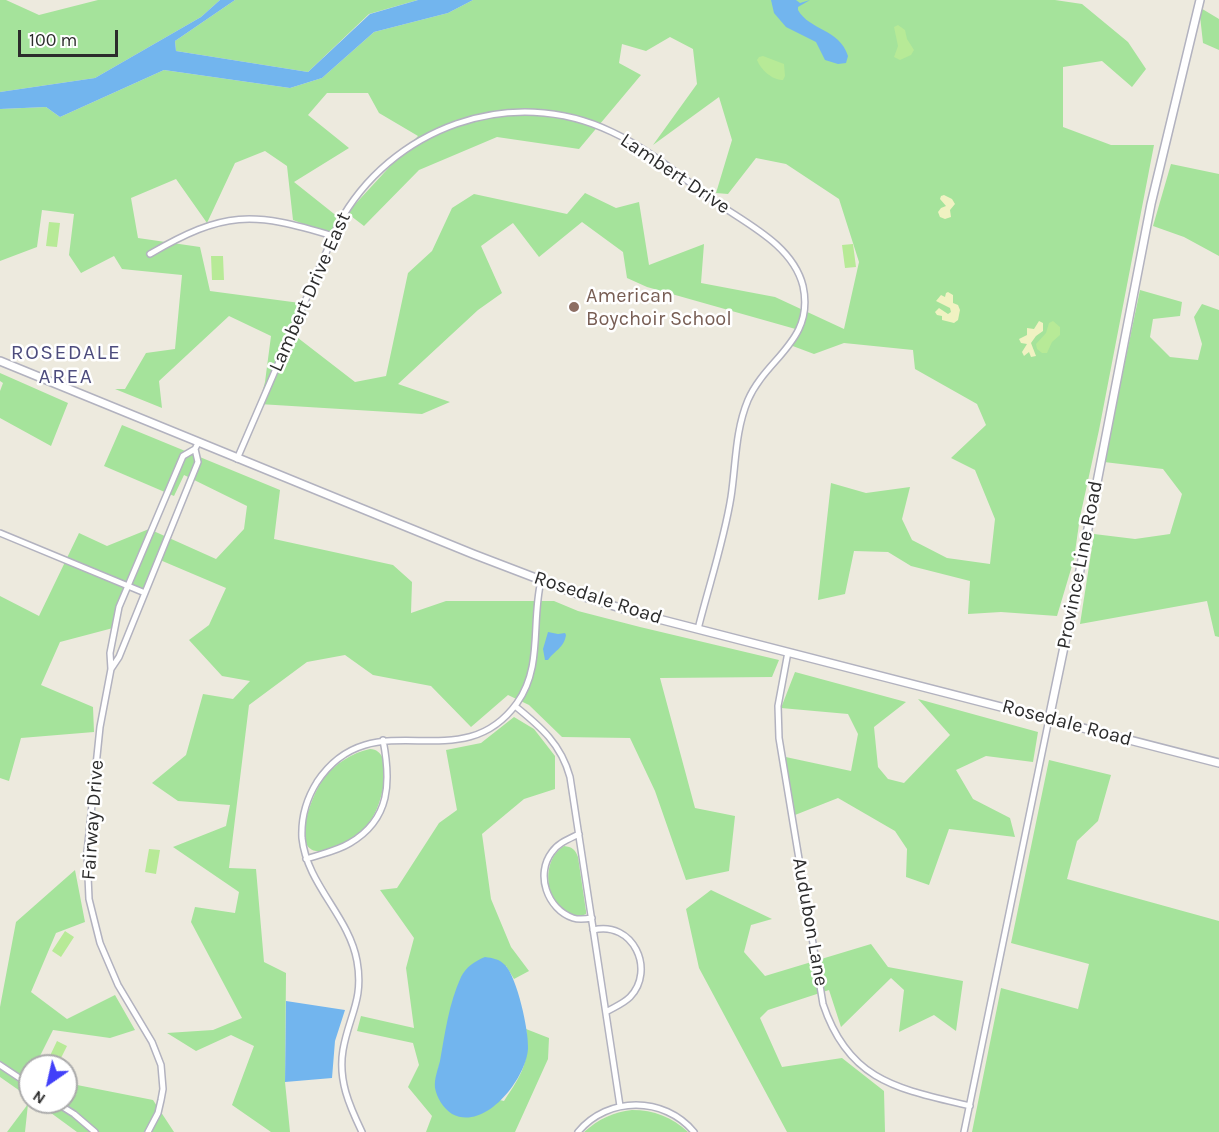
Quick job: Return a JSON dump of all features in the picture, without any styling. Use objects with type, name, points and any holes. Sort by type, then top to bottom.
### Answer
[{"type":"street","name":"Province Line Road","points":[[964,1132],[1080,570],[1150,204],[1200,0]]},
{"type":"street","name":"Lambert Drive East","points":[[237,459],[345,210],[364,184],[388,161],[420,140],[457,124],[522,112],[548,114]]},
{"type":"street","name":"Lambert Drive","points":[[548,114],[593,123],[630,141],[783,250],[796,267],[803,288],[804,309],[800,329],[794,341],[759,380],[744,412],[737,439],[728,513],[698,629]]},
{"type":"street","points":[[150,254],[201,227],[243,219],[259,218],[291,223],[333,236]]},
{"type":"street","name":"Rosedale Road","points":[[0,361],[197,446],[237,459],[540,581],[608,605],[1219,763]]},
{"type":"street","name":"Fairway Drive","points":[[147,1132],[158,1113],[161,1100],[163,1077],[161,1065],[152,1042],[107,962],[95,924],[87,882],[87,842],[100,728],[111,669],[110,658],[116,621],[128,586],[183,456],[197,446]]},
{"type":"street","name":"Fairway Drive","points":[[111,669],[119,657],[146,593],[198,462],[197,446]]},
{"type":"street","points":[[0,533],[146,593]]},
{"type":"street","points":[[362,1132],[347,1100],[342,1074],[344,1049],[359,995],[360,982],[356,956],[347,933],[306,859],[302,834],[309,798],[319,779],[330,766],[362,745],[383,740],[445,742],[464,739],[494,726],[515,706],[525,690],[533,667],[535,609],[540,581]]},
{"type":"street","name":"Audubon Lane","points":[[789,652],[778,706],[779,738],[828,1018],[849,1053],[882,1080],[908,1091],[970,1106]]},
{"type":"street","points":[[515,706],[546,732],[562,753],[570,777],[620,1106]]},
{"type":"street","points":[[306,859],[350,844],[376,820],[388,789],[389,775],[383,740]]},
{"type":"street","points":[[579,834],[561,843],[550,854],[544,869],[545,887],[553,903],[566,915],[579,919],[592,918]]},
{"type":"street","points":[[593,930],[610,929],[624,934],[635,947],[640,964],[640,973],[634,991],[623,1003],[606,1012]]},
{"type":"street","points":[[0,1065],[18,1077]]},
{"type":"street","points":[[578,1132],[598,1114],[620,1106],[642,1105],[663,1110],[683,1121],[694,1132]]},
{"type":"street","points":[[74,1114],[95,1132]]},
{"type":"green space","points":[[0,0],[6,0],[39,15],[98,0],[220,0],[201,17],[95,78],[0,92]]},
{"type":"green space","points":[[235,0],[418,0],[369,14],[308,72],[176,51],[175,41]]},
{"type":"green space","points":[[473,0],[1055,0],[1082,4],[1128,42],[1146,69],[1132,87],[1102,61],[1063,67],[1063,127],[1111,145],[1154,145],[1080,517],[1074,559],[1057,616],[1001,612],[968,614],[970,581],[911,566],[888,552],[854,551],[845,594],[818,600],[831,483],[866,493],[910,487],[902,519],[912,540],[947,558],[990,564],[995,519],[975,470],[951,458],[986,425],[977,404],[915,369],[913,350],[844,343],[814,354],[790,345],[799,330],[647,287],[627,278],[623,252],[582,222],[539,257],[513,223],[481,246],[502,293],[478,310],[398,384],[450,402],[422,414],[259,404],[265,382],[271,336],[229,316],[159,381],[162,408],[115,389],[125,389],[146,353],[175,349],[182,275],[122,269],[114,256],[81,273],[69,255],[74,214],[42,210],[37,247],[0,261],[0,109],[46,107],[60,117],[164,70],[290,88],[322,78],[374,32],[448,13]],"holes":[[[670,37],[693,49],[697,84],[653,145],[719,97],[732,140],[716,193],[728,194],[756,158],[786,164],[839,199],[859,262],[844,329],[775,297],[701,283],[704,244],[649,265],[639,202],[616,208],[585,193],[567,214],[474,194],[452,208],[432,251],[408,273],[386,376],[355,382],[289,331],[300,303],[210,291],[200,247],[138,238],[131,198],[176,179],[207,223],[235,163],[265,151],[287,166],[293,220],[335,236],[343,221],[294,182],[349,148],[308,115],[327,93],[368,93],[379,113],[418,136],[347,213],[364,226],[419,170],[497,137],[579,149],[641,75],[619,63],[622,44],[646,51]]]},
{"type":"green space","points":[[1199,7],[1219,19],[1219,50],[1203,43]]},
{"type":"green space","points":[[898,25],[905,30],[907,39],[914,50],[911,55],[900,60],[894,57],[898,46],[894,27]]},
{"type":"green space","points":[[763,56],[784,64],[783,80],[767,74],[761,67],[757,60]]},
{"type":"green space","points":[[1171,164],[1219,174],[1219,256],[1184,237],[1153,226]]},
{"type":"green space","points":[[49,222],[60,223],[57,247],[46,246]]},
{"type":"green space","points":[[853,244],[856,267],[845,268],[842,245]]},
{"type":"green space","points":[[211,256],[223,256],[224,280],[212,280]]},
{"type":"green space","points":[[1140,290],[1182,302],[1180,316],[1153,319],[1150,337],[1170,357],[1198,360],[1202,344],[1194,317],[1202,304],[1219,310],[1219,637],[1215,636],[1207,601],[1080,624],[1094,534],[1135,539],[1170,534],[1182,494],[1163,469],[1104,462]]},
{"type":"green space","points":[[1053,321],[1060,327],[1060,335],[1052,342],[1047,353],[1042,353],[1037,349],[1036,344],[1046,333],[1049,323]]},
{"type":"green space","points":[[0,373],[68,403],[51,446],[0,418],[0,391],[3,383],[0,381]]},
{"type":"green space","points":[[122,425],[280,490],[274,539],[393,565],[412,582],[411,613],[446,601],[554,601],[578,611],[779,660],[772,677],[660,678],[695,808],[735,816],[729,871],[686,880],[655,791],[630,738],[562,737],[529,705],[508,695],[471,727],[431,686],[373,675],[345,655],[307,662],[249,705],[229,868],[256,869],[264,962],[286,973],[285,1082],[290,1132],[271,1132],[232,1105],[254,1046],[231,1035],[196,1051],[167,1033],[213,1030],[242,1018],[191,922],[195,907],[235,913],[239,892],[173,847],[226,826],[230,805],[178,801],[152,783],[186,755],[203,694],[233,699],[250,681],[222,676],[189,640],[209,625],[226,588],[160,560],[144,595],[125,587],[113,628],[60,642],[41,685],[93,707],[94,732],[21,738],[9,781],[0,778],[0,596],[39,616],[79,533],[107,546],[149,529],[216,559],[244,529],[247,506],[184,475],[174,496],[104,466]]},
{"type":"green space","points":[[795,672],[906,702],[874,727],[878,767],[888,779],[904,783],[950,735],[918,699],[1038,732],[1033,762],[986,756],[956,770],[973,799],[1010,818],[1015,837],[949,829],[929,885],[906,877],[907,849],[895,831],[838,798],[795,815],[786,789],[781,756],[851,771],[858,734],[848,714],[781,708]]},
{"type":"green space","points":[[514,717],[534,729],[555,756],[555,789],[524,799],[482,834],[491,899],[511,947],[529,971],[514,979],[506,966],[439,1066],[435,1085],[504,1101],[516,1083],[526,1059],[526,1029],[549,1038],[548,1059],[515,1132],[426,1132],[432,1116],[408,1087],[419,1065],[413,1043],[357,1031],[361,1016],[414,1028],[406,968],[414,938],[380,890],[397,888],[439,823],[457,810],[446,750],[481,743]]},
{"type":"green space","points":[[370,749],[378,752],[383,758],[385,767],[383,790],[373,817],[360,832],[343,844],[319,851],[309,847],[305,839],[307,817],[320,784],[339,763]]},
{"type":"green space","points":[[1049,760],[1111,775],[1098,821],[1077,841],[1067,879],[1219,921],[1219,1132],[972,1132],[1001,988],[1078,1009],[1089,964],[1011,943]]},
{"type":"green space","points":[[564,846],[573,849],[578,857],[586,914],[574,916],[564,912],[556,904],[551,892],[548,880],[550,867],[555,855]]},
{"type":"green space","points":[[149,849],[160,850],[156,874],[145,872]]},
{"type":"green space","points":[[75,870],[85,922],[56,933],[31,992],[67,1019],[115,995],[135,1030],[110,1038],[53,1030],[41,1054],[18,1054],[18,1090],[0,1077],[0,1007],[16,922]]},
{"type":"green space","points":[[711,890],[772,919],[751,925],[744,952],[765,976],[871,944],[888,967],[963,981],[956,1031],[934,1015],[899,1032],[904,990],[891,978],[841,1027],[829,990],[768,1010],[760,1018],[782,1067],[842,1058],[884,1091],[885,1132],[787,1132],[699,968],[686,909]]},
{"type":"green space","points":[[65,931],[74,937],[61,957],[52,951]]},
{"type":"green space","points":[[57,1041],[67,1046],[63,1054],[51,1054]]},
{"type":"green space","points":[[78,1085],[153,1100],[174,1132],[77,1132],[52,1114],[78,1114]]},
{"type":"green space","points":[[632,1110],[662,1115],[676,1122],[688,1132],[584,1132],[606,1117]]},
{"type":"green space","points":[[20,1114],[27,1114],[25,1132],[7,1132]]},
{"type":"sand","points":[[944,195],[952,199],[955,204],[950,210],[951,217],[945,219],[940,217],[938,212],[946,206],[940,199]]},
{"type":"sand","points":[[948,292],[953,295],[953,303],[958,305],[960,310],[958,320],[954,323],[942,320],[942,316],[935,312],[939,308],[948,314],[951,312],[950,308],[936,301],[941,295],[945,297]]},
{"type":"sand","points":[[1039,321],[1043,323],[1043,331],[1031,343],[1036,356],[1031,357],[1029,352],[1024,356],[1022,352],[1027,344],[1021,343],[1019,339],[1027,335],[1027,328],[1034,329]]},
{"type":"water","points":[[220,0],[235,0],[175,41],[176,51],[308,72],[370,14],[418,0],[473,0],[448,13],[374,32],[322,78],[290,88],[164,70],[60,117],[46,107],[0,109],[0,92],[95,78],[201,17]]},
{"type":"water","points":[[771,0],[796,0],[800,3],[810,0],[798,7],[798,10],[803,17],[838,40],[848,56],[846,63],[838,64],[825,60],[816,42],[786,27],[774,13]]},
{"type":"water","points":[[548,632],[565,633],[566,635],[561,646],[548,660],[545,660],[543,649]]},
{"type":"water","points":[[485,957],[493,958],[505,965],[514,981],[527,1030],[528,1048],[520,1073],[502,1099],[491,1109],[465,1118],[452,1114],[443,1106],[436,1092],[435,1081],[453,997],[461,977],[474,962]]},
{"type":"water","points":[[286,1001],[345,1010],[335,1041],[332,1078],[285,1082]]},
{"type":"place","name":"American Boychoir School","points":[[574,307]]},
{"type":"district","name":"ROSEDALE AREA","points":[[66,365]]}]
